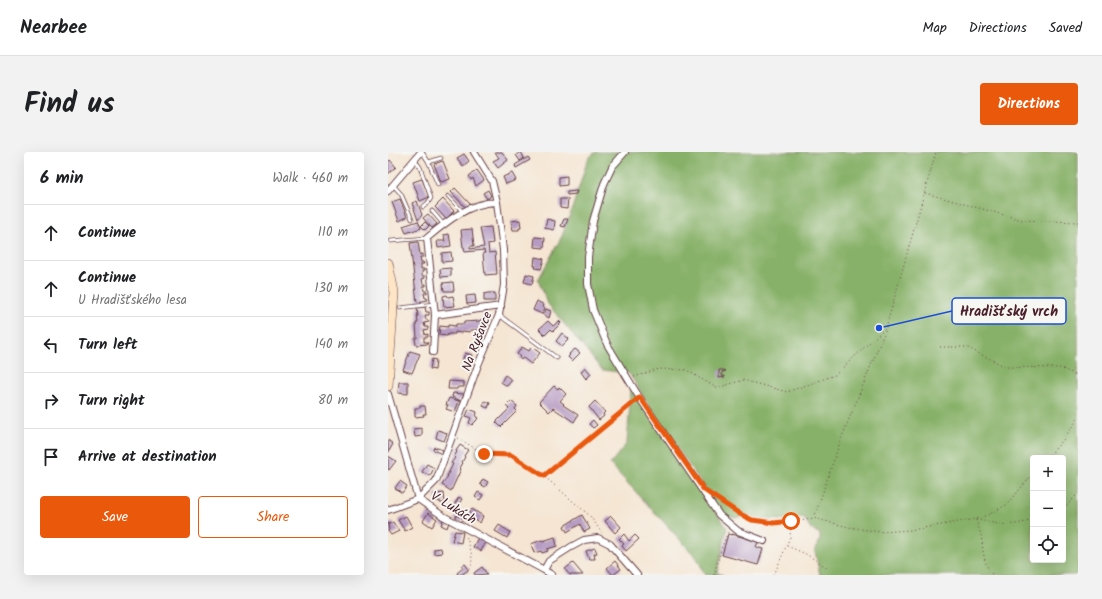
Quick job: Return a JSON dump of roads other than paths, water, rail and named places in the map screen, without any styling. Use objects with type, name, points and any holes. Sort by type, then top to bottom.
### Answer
[{"type":"street","points":[[388,191],[394,186],[421,152]]},
{"type":"street","name":"Na Ryšavce","points":[[388,510],[418,498],[436,481],[478,365],[499,315],[504,285],[503,250],[497,202],[492,181],[474,152]]},
{"type":"street","points":[[625,152],[612,167],[604,184],[593,221],[588,257],[588,284],[593,310],[607,344],[628,379],[704,490],[720,516],[738,531],[764,541]]},
{"type":"street","points":[[433,352],[435,315],[427,238],[444,224],[463,212],[482,204],[497,202]]},
{"type":"street","points":[[388,263],[394,292],[388,386]]},
{"type":"street","points":[[435,315],[500,306]]},
{"type":"street","name":"V Lukách","points":[[388,394],[418,498],[443,516],[552,575]]},
{"type":"street","points":[[544,570],[549,561],[557,555],[584,540],[598,538],[610,544],[637,575]]},
{"type":"lane","points":[[421,152],[429,162],[438,185]]},
{"type":"lane","points":[[429,162],[441,158]]},
{"type":"lane","points":[[414,160],[420,167],[431,198],[423,207]]},
{"type":"lane","points":[[394,186],[401,194],[412,219]]},
{"type":"lane","points":[[448,196],[463,212]]},
{"type":"lane","points":[[432,211],[444,224]]},
{"type":"lane","points":[[391,241],[427,238]]},
{"type":"lane","points":[[400,308],[434,304]]},
{"type":"lane","points":[[499,315],[557,358]]},
{"type":"place","name":"Hradišťský vrch","points":[[879,328]]}]
